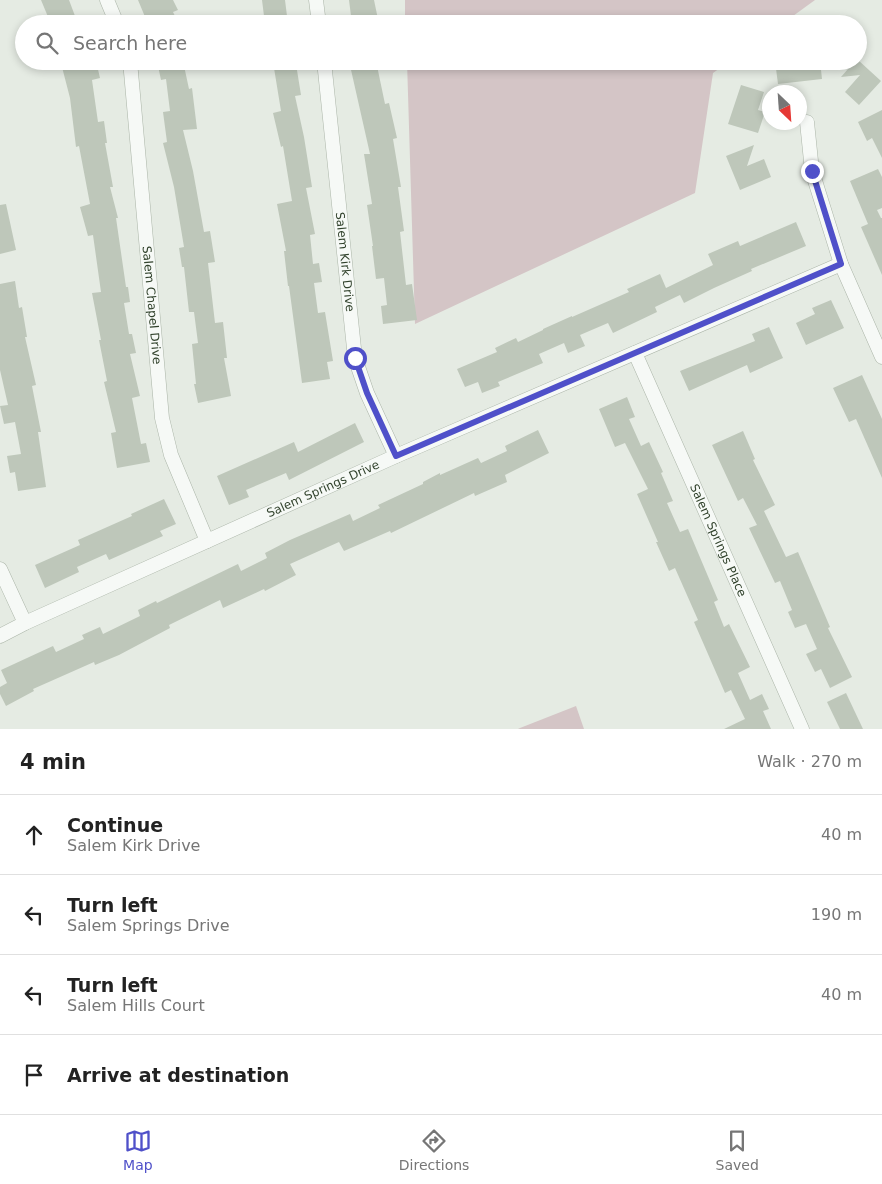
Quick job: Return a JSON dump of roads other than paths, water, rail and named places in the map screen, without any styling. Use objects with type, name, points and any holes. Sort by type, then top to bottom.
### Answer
[{"type":"street","points":[[107,0],[113,15]]},
{"type":"street","points":[[316,0],[318,15]]},
{"type":"street","name":"Salem Chapel Drive","points":[[131,70],[162,418],[171,455],[207,541]]},
{"type":"street","name":"Salem Kirk Drive","points":[[325,70],[355,358],[367,393],[396,456]]},
{"type":"street","points":[[807,122],[812,171],[841,264],[882,357]]},
{"type":"street","name":"Salem Springs Drive","points":[[0,636],[396,456],[841,264]]},
{"type":"street","name":"Salem Springs Place","points":[[635,352],[802,729]]},
{"type":"street","points":[[0,569],[25,623]]}]
